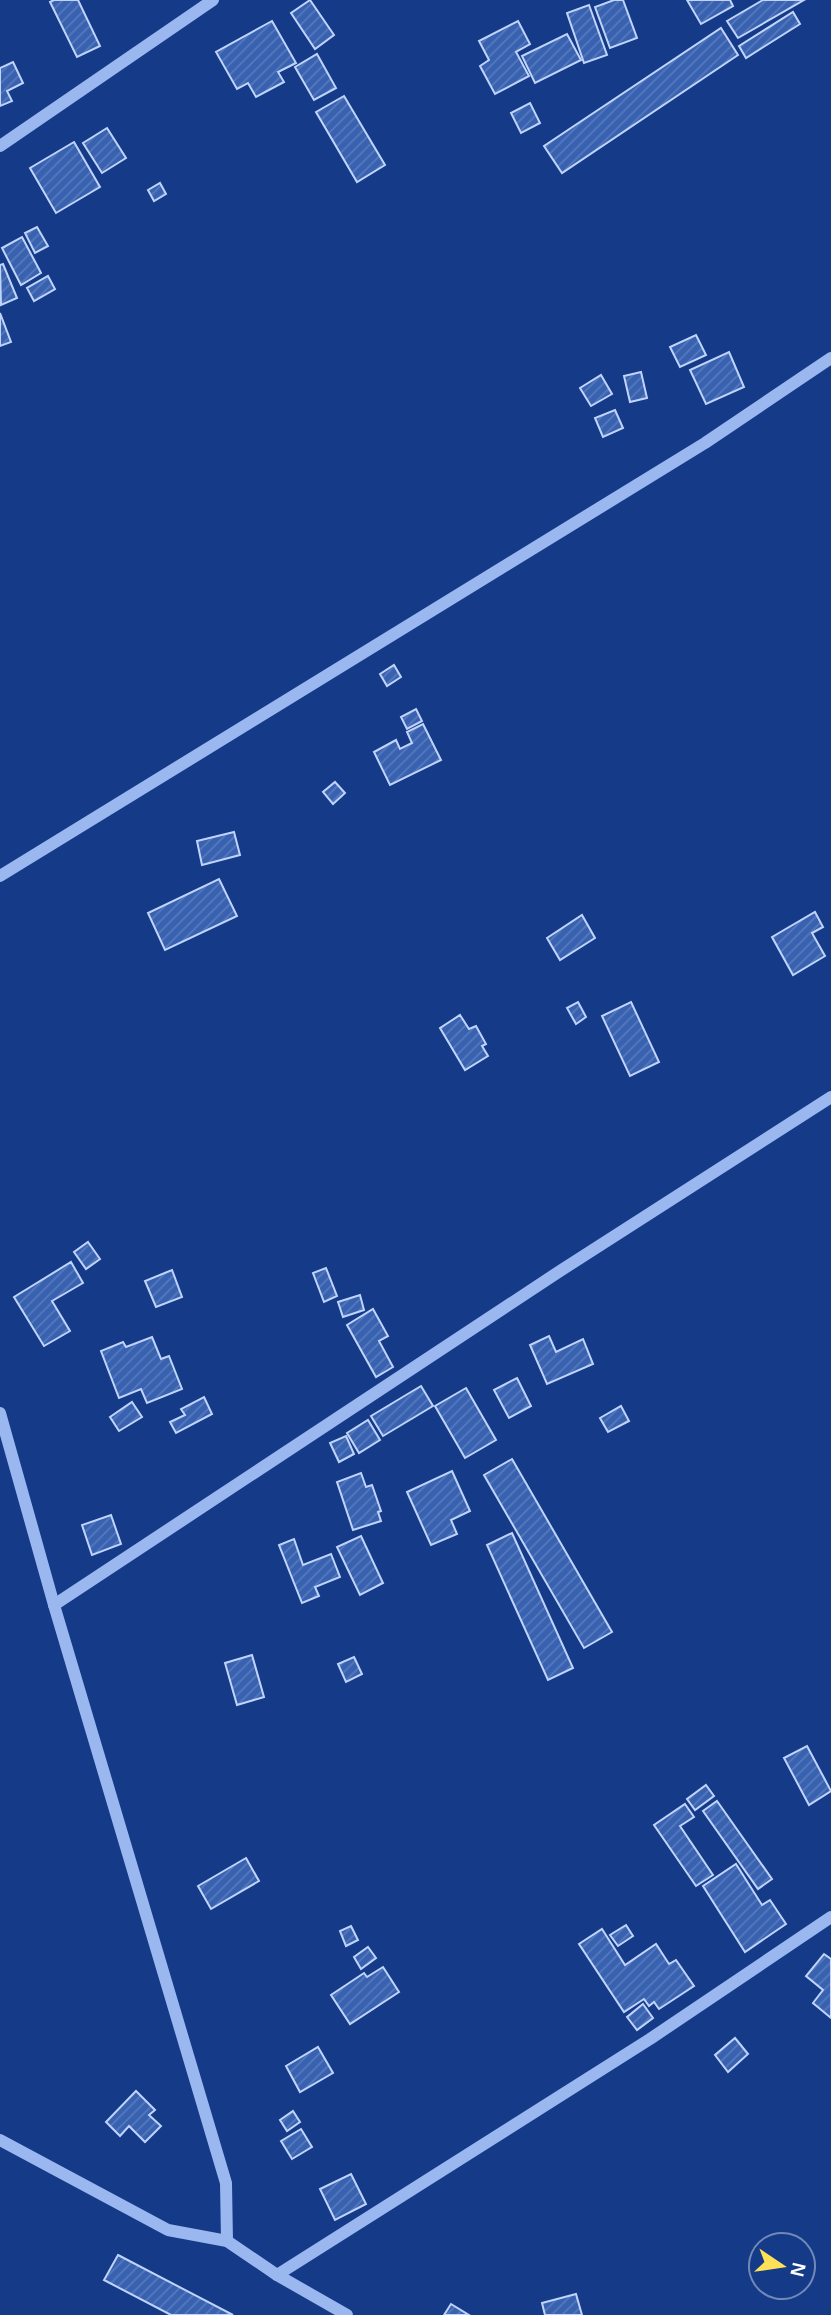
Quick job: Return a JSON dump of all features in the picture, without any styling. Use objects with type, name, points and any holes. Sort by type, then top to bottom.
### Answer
[{"type":"street","points":[[0,146],[213,0]]},
{"type":"street","points":[[0,876],[705,443],[831,358]]},
{"type":"street","points":[[54,1605],[560,1271],[831,1097]]},
{"type":"street","points":[[0,1413],[54,1605],[226,2183],[227,2242]]},
{"type":"street","points":[[277,2275],[650,2039],[831,1917]]},
{"type":"street","points":[[0,2140],[169,2230],[227,2242],[277,2275],[347,2315]]},
{"type":"building","points":[[78,0],[100,46],[77,57],[50,2]]},
{"type":"building","points":[[310,0],[334,35],[315,49],[291,13]]},
{"type":"building","points":[[614,0],[623,0],[637,38],[610,48],[595,7]]},
{"type":"building","points":[[687,0],[730,0],[733,6],[701,24]]},
{"type":"building","points":[[763,0],[804,0],[738,38],[727,21]]},
{"type":"building","points":[[589,5],[607,55],[584,63],[567,13]]},
{"type":"building","points":[[793,12],[800,24],[746,58],[739,46]]},
{"type":"building","points":[[272,21],[296,63],[278,72],[284,82],[256,97],[248,83],[237,89],[216,52]]},
{"type":"building","points":[[518,21],[530,44],[516,52],[529,76],[495,94],[480,66],[489,60],[479,41]]},
{"type":"building","points":[[721,28],[738,55],[562,173],[544,146]]},
{"type":"building","points":[[567,34],[581,60],[535,83],[522,56]]},
{"type":"building","points":[[317,54],[336,88],[314,100],[295,67]]},
{"type":"building","points":[[13,62],[23,83],[7,91],[12,101],[0,106],[0,68]]},
{"type":"building","points":[[344,96],[385,165],[357,182],[316,112]]},
{"type":"building","points":[[530,103],[540,123],[521,133],[511,113]]},
{"type":"building","points":[[107,128],[126,158],[102,173],[83,143]]},
{"type":"building","points":[[74,142],[100,187],[56,213],[30,168]]},
{"type":"building","points":[[160,183],[166,194],[154,201],[148,190]]},
{"type":"building","points":[[37,227],[48,246],[35,253],[25,233]]},
{"type":"building","points":[[22,237],[41,273],[21,285],[2,248]]},
{"type":"building","points":[[3,264],[17,298],[1,305],[0,265]]},
{"type":"building","points":[[48,276],[55,289],[34,301],[27,288]]},
{"type":"building","points":[[0,313],[11,342],[0,346]]},
{"type":"building","points":[[696,335],[706,355],[680,367],[670,347]]},
{"type":"building","points":[[729,352],[744,387],[706,404],[690,370]]},
{"type":"building","points":[[641,372],[647,398],[630,402],[624,376]]},
{"type":"building","points":[[601,375],[612,394],[591,406],[580,388]]},
{"type":"building","points":[[615,410],[623,428],[603,437],[595,418]]},
{"type":"building","points":[[394,665],[401,677],[387,686],[380,674]]},
{"type":"building","points":[[416,709],[422,721],[407,729],[401,717]]},
{"type":"building","points":[[423,724],[441,760],[390,785],[374,752],[396,740],[400,749],[412,743],[407,732]]},
{"type":"building","points":[[335,782],[345,793],[333,804],[323,792]]},
{"type":"building","points":[[234,832],[240,855],[202,865],[197,841]]},
{"type":"building","points":[[219,879],[237,916],[165,950],[148,913]]},
{"type":"building","points":[[815,912],[823,927],[812,933],[825,956],[793,975],[772,937]]},
{"type":"building","points":[[582,915],[595,938],[560,960],[547,938]]},
{"type":"building","points":[[578,1002],[586,1017],[576,1024],[567,1008]]},
{"type":"building","points":[[631,1002],[659,1062],[630,1076],[602,1016]]},
{"type":"building","points":[[460,1015],[469,1029],[476,1026],[486,1044],[482,1046],[488,1056],[465,1070],[440,1028]]},
{"type":"building","points":[[88,1242],[100,1259],[86,1269],[74,1252]]},
{"type":"building","points":[[71,1262],[83,1283],[52,1301],[70,1331],[44,1346],[14,1297]]},
{"type":"building","points":[[326,1268],[337,1296],[324,1302],[313,1273]]},
{"type":"building","points":[[172,1270],[182,1297],[156,1307],[145,1281]]},
{"type":"building","points":[[360,1295],[364,1310],[343,1317],[338,1302]]},
{"type":"building","points":[[373,1309],[388,1336],[379,1341],[393,1367],[376,1377],[347,1325]]},
{"type":"building","points":[[549,1336],[556,1352],[583,1339],[593,1364],[547,1384],[530,1345]]},
{"type":"building","points":[[152,1337],[161,1359],[169,1356],[182,1389],[147,1403],[141,1389],[119,1398],[101,1351],[123,1342],[126,1347]]},
{"type":"building","points":[[517,1378],[531,1406],[509,1418],[494,1390]]},
{"type":"building","points":[[421,1386],[433,1406],[383,1436],[371,1416]]},
{"type":"building","points":[[466,1388],[496,1440],[465,1458],[435,1406]]},
{"type":"building","points":[[204,1397],[212,1414],[176,1433],[170,1422],[185,1415],[181,1409]]},
{"type":"building","points":[[132,1402],[142,1417],[119,1431],[110,1417]]},
{"type":"building","points":[[621,1406],[629,1421],[608,1432],[600,1418]]},
{"type":"building","points":[[368,1420],[380,1440],[359,1453],[347,1433]]},
{"type":"building","points":[[346,1436],[354,1454],[339,1462],[330,1443]]},
{"type":"building","points":[[512,1459],[612,1632],[584,1648],[484,1475]]},
{"type":"building","points":[[452,1471],[470,1511],[451,1520],[457,1534],[431,1545],[407,1492]]},
{"type":"building","points":[[361,1473],[366,1487],[372,1485],[381,1511],[378,1512],[381,1521],[353,1530],[337,1482]]},
{"type":"building","points":[[111,1515],[121,1544],[92,1555],[82,1525]]},
{"type":"building","points":[[512,1533],[573,1668],[548,1680],[487,1545]]},
{"type":"building","points":[[361,1536],[383,1583],[360,1595],[337,1547]]},
{"type":"building","points":[[294,1539],[303,1565],[331,1554],[340,1577],[315,1587],[319,1596],[302,1603],[279,1545]]},
{"type":"building","points":[[252,1655],[264,1697],[237,1705],[225,1663]]},
{"type":"building","points":[[354,1657],[362,1674],[346,1682],[338,1664]]},
{"type":"building","points":[[807,1746],[831,1791],[809,1805],[784,1758]]},
{"type":"building","points":[[706,1785],[714,1796],[695,1810],[687,1799]]},
{"type":"building","points":[[717,1801],[772,1879],[758,1889],[703,1811]]},
{"type":"building","points":[[685,1804],[694,1817],[680,1826],[713,1875],[696,1886],[654,1825]]},
{"type":"building","points":[[246,1858],[259,1881],[211,1909],[198,1886]]},
{"type":"building","points":[[736,1864],[762,1905],[770,1900],[786,1924],[745,1952],[703,1886]]},
{"type":"building","points":[[626,1925],[633,1936],[618,1946],[610,1935]]},
{"type":"building","points":[[351,1926],[358,1940],[346,1946],[340,1931]]},
{"type":"building","points":[[602,1929],[625,1965],[656,1944],[669,1964],[676,1960],[694,1986],[659,2009],[654,2002],[649,2006],[644,1999],[624,2012],[579,1944]]},
{"type":"building","points":[[368,1947],[376,1958],[361,1969],[354,1957]]},
{"type":"building","points":[[824,1954],[831,1959],[831,2018],[813,2003],[823,1990],[806,1976]]},
{"type":"building","points":[[383,1967],[399,1992],[350,2024],[331,1995],[364,1973],[367,1977]]},
{"type":"building","points":[[643,2004],[653,2018],[637,2030],[627,2017]]},
{"type":"building","points":[[735,2038],[748,2054],[728,2072],[715,2055]]},
{"type":"building","points":[[318,2047],[333,2073],[300,2092],[286,2066]]},
{"type":"building","points":[[136,2091],[155,2110],[149,2115],[161,2126],[145,2142],[129,2126],[120,2136],[106,2122]]},
{"type":"building","points":[[293,2111],[300,2122],[287,2131],[280,2120]]},
{"type":"building","points":[[301,2129],[312,2147],[292,2159],[281,2141]]},
{"type":"building","points":[[351,2174],[366,2204],[335,2220],[320,2189]]},
{"type":"building","points":[[118,2255],[233,2315],[171,2315],[104,2280]]},
{"type":"building","points":[[576,2294],[582,2315],[545,2315],[542,2303]]},
{"type":"building","points":[[451,2304],[469,2315],[444,2315]]}]
